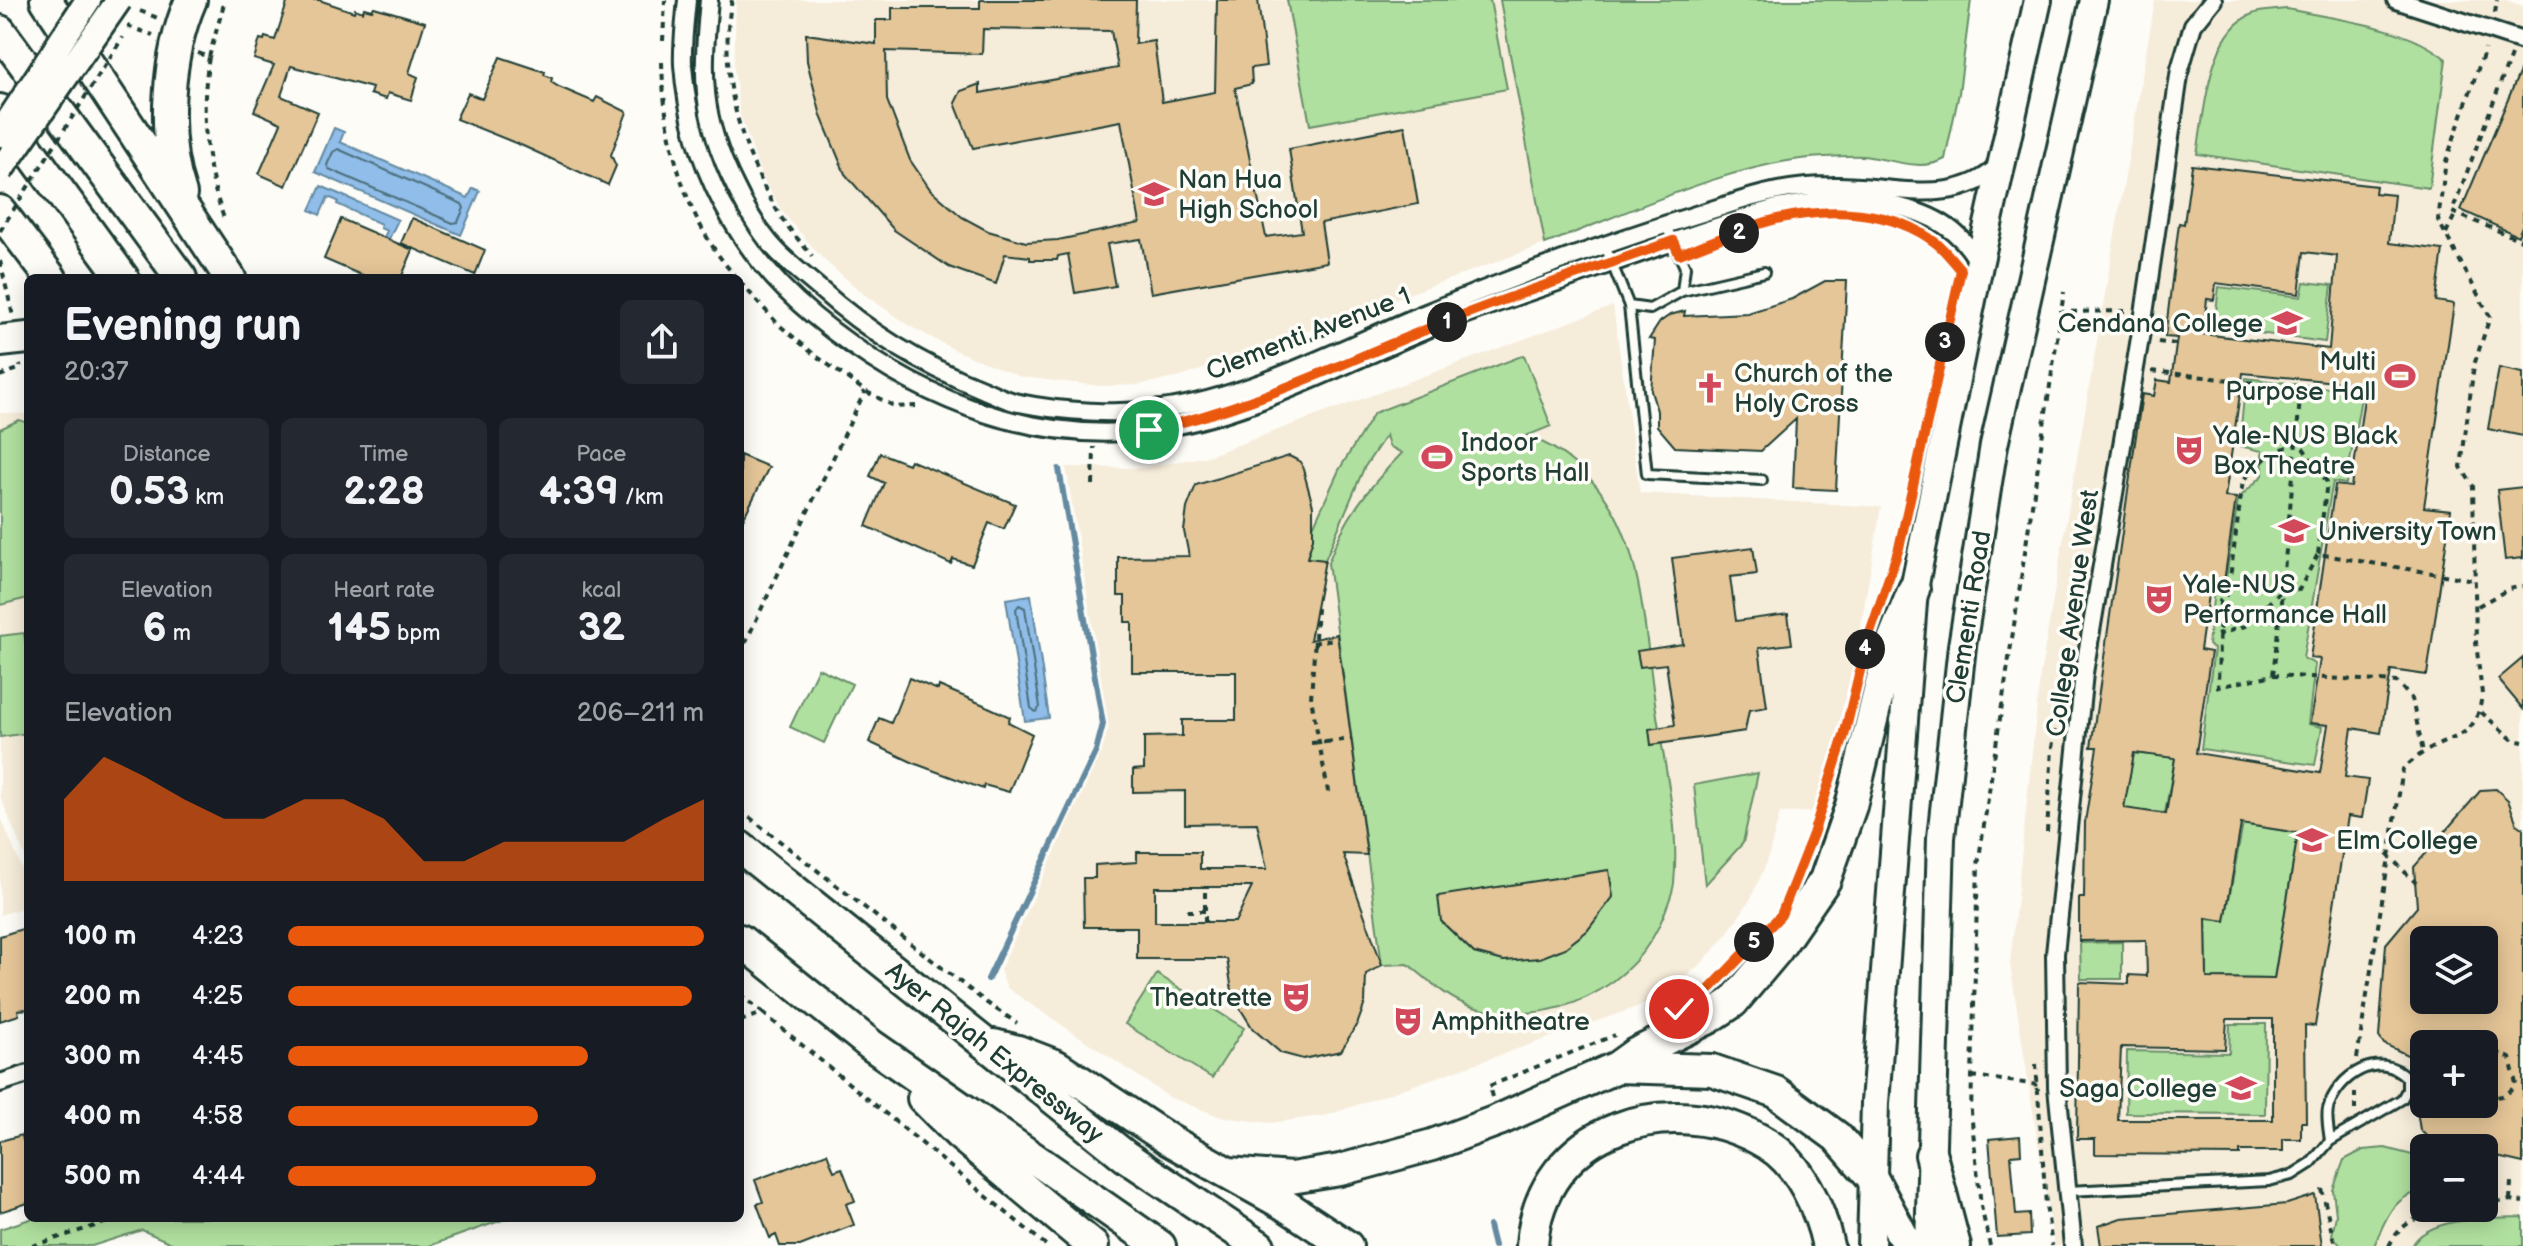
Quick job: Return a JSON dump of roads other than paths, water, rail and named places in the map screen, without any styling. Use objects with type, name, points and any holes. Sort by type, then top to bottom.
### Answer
[{"type":"highway","points":[[46,0],[227,274]]},
{"type":"highway","points":[[189,217],[178,185],[173,154],[171,69],[191,0]]},
{"type":"highway","points":[[0,31],[178,274]]},
{"type":"highway","points":[[0,110],[120,274]]},
{"type":"highway","points":[[0,211],[48,274]]},
{"type":"highway","points":[[1229,1173],[1291,1178],[1340,1170],[1432,1145],[1499,1120],[1617,1067],[1635,1054],[1709,1018],[1733,1002],[1776,951],[1825,880],[1851,806],[1889,650],[1914,589]]},
{"type":"highway","name":"Ayer Rajah Expressway","points":[[744,850],[1125,1156],[1259,1246]]},
{"type":"highway","points":[[744,943],[871,1045],[1160,1246]]},
{"type":"highway","points":[[985,1043],[1046,1060],[1169,1140],[1347,1246]]},
{"type":"highway","points":[[871,1045],[959,1134],[1093,1246]]},
{"type":"highway","points":[[1617,1067],[1712,1070],[1776,1092],[1837,1137],[1871,1176],[1908,1246]]},
{"type":"highway","points":[[1532,1246],[1533,1229],[1547,1185],[1583,1147],[1623,1125],[1675,1115],[1723,1122],[1769,1145],[1803,1181],[1823,1223],[1828,1246]]},
{"type":"highway","points":[[1931,1155],[1955,1246]]},
{"type":"main road","points":[[0,134],[88,0]]},
{"type":"main road","name":"Clementi Road","points":[[1871,1246],[1871,1176],[1914,589],[1979,265],[2038,0]]},
{"type":"main road","name":"Clementi Road","points":[[1929,1246],[1941,838],[1962,646],[1994,445],[2094,0]]},
{"type":"main road","points":[[0,171],[129,5]]},
{"type":"street","name":"Clementi Avenue 1","points":[[687,0],[683,62],[692,131],[708,175],[735,228],[781,289],[841,338],[930,392],[1005,422],[1098,438],[1207,416],[1324,374],[1426,329],[1673,241],[1781,207],[1835,201],[1886,204],[1920,213],[1945,226],[1974,253],[1979,265]]},
{"type":"street","name":"Clementi Avenue 1","points":[[709,0],[703,61],[708,119],[722,160],[749,214],[776,251],[846,312],[934,370],[1017,403],[1119,413],[1164,409],[1197,401],[1303,366],[1421,315],[1665,224],[1777,189],[1867,186],[1930,193],[1956,189],[1991,174],[2001,163]]},
{"type":"street","name":"College Avenue West","points":[[2073,1246],[2057,1087],[2055,954],[2084,673],[2144,314],[2180,69],[2193,25],[2213,0]]},
{"type":"street","points":[[2396,0],[2519,43]]},
{"type":"street","points":[[877,360],[891,342]]},
{"type":"street","points":[[1303,366],[1316,368],[1324,374]]},
{"type":"street","points":[[0,1083],[24,1075]]},
{"type":"lane","points":[[1665,224],[1685,267],[1682,291]]},
{"type":"lane","points":[[1605,246],[1629,306],[1647,474],[1762,480]]},
{"type":"lane","points":[[1629,306],[1650,309],[1682,291],[1764,272]]},
{"type":"lane","points":[[1098,438],[1107,420],[1119,413]]},
{"type":"lane","points":[[2066,1191],[2269,1181],[2292,1175],[2311,1163],[2330,1141],[2402,1099],[2407,1090],[2407,1078],[2389,1066],[2376,1064],[2355,1072],[2338,1086],[2328,1109],[2330,1141]]},
{"type":"water","points":[[334,128],[344,132],[340,142],[468,198],[473,188],[480,191],[461,235],[315,172]]},
{"type":"water","points":[[321,186],[398,220],[388,241],[383,239],[387,231],[380,228],[381,224],[328,197],[320,215],[310,210]]},
{"type":"water","points":[[1031,595],[1049,718],[1025,721],[1006,599]]},
{"type":"waterway","points":[[988,979],[1096,751],[1103,724],[1059,469]]},
{"type":"waterway","points":[[1489,1226],[1494,1246]]},
{"type":"place","name":"Nan Hua High School","points":[[1154,194]]},
{"type":"place","name":"Cendana College","points":[[2287,323]]},
{"type":"place","name":"Multi Purpose Hall","points":[[2400,376]]},
{"type":"place","name":"Church of the Holy Cross","points":[[1710,388]]},
{"type":"place","name":"Yale-NUS Black Box Theatre","points":[[2189,450]]},
{"type":"place","name":"Indoor Sports Hall","points":[[1437,457]]},
{"type":"place","name":"University Town","points":[[2294,531]]},
{"type":"place","name":"Yale-NUS Performance Hall","points":[[2159,599]]},
{"type":"place","name":"Elm College","points":[[2312,840]]},
{"type":"place","name":"Theatrette","points":[[1296,997]]},
{"type":"place","name":"Amphitheatre","points":[[1408,1021]]},
{"type":"place","name":"Saga College","points":[[2241,1088]]}]
